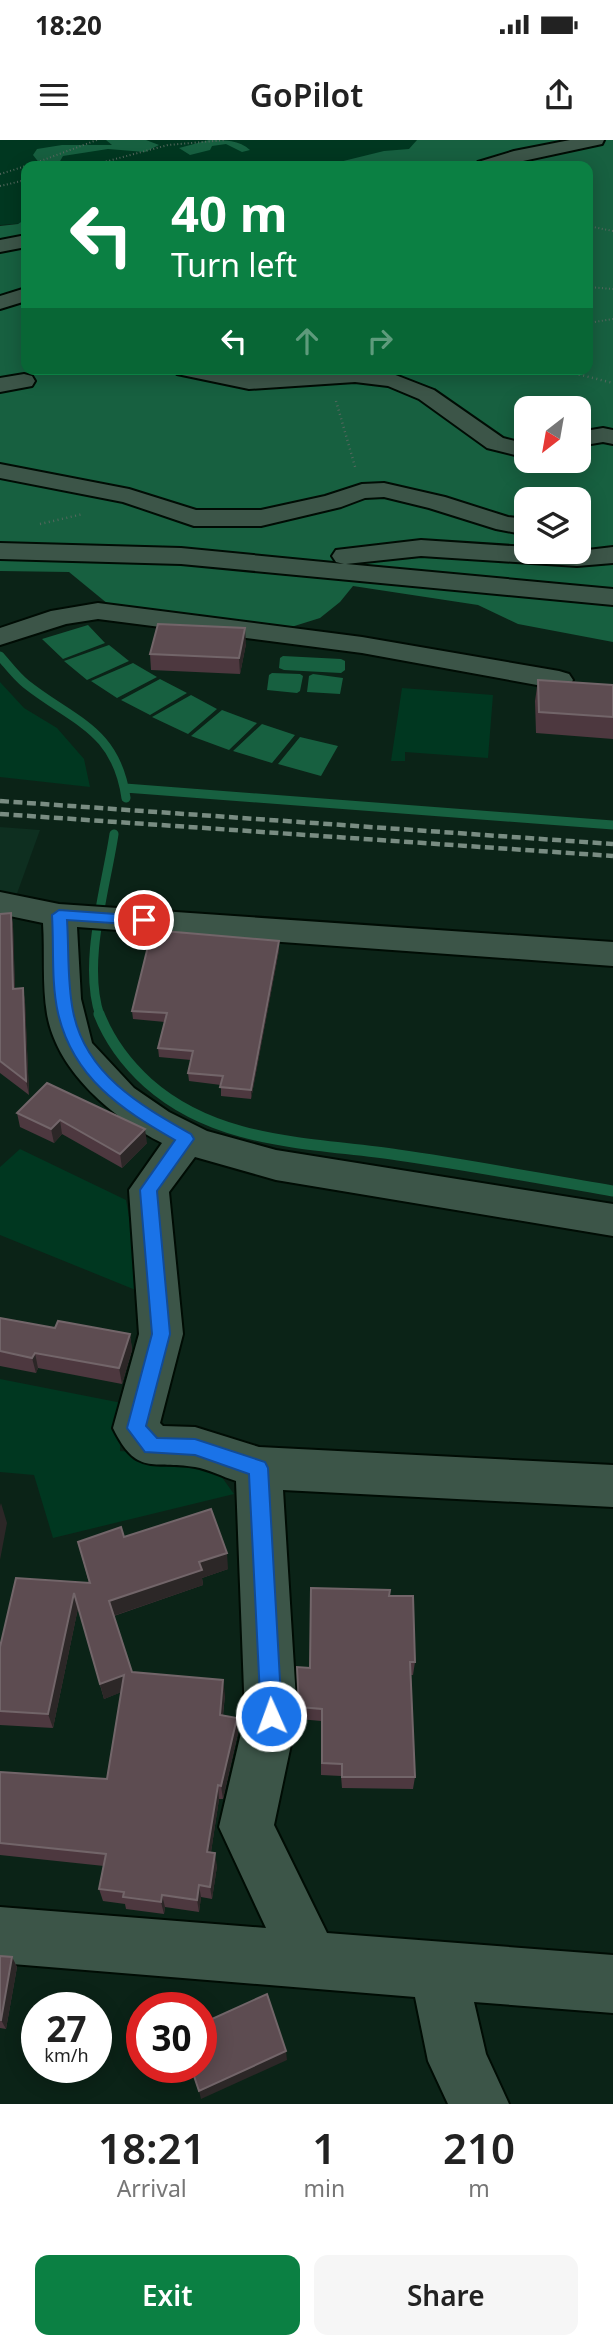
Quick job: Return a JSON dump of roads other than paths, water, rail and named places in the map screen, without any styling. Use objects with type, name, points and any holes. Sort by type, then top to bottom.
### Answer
[{"type":"street","points":[[499,161],[596,140]]},
{"type":"street","points":[[0,246],[21,242]]},
{"type":"street","points":[[0,303],[21,296]]},
{"type":"street","points":[[218,375],[257,382],[338,375]]},
{"type":"street","points":[[352,375],[411,386],[495,443],[514,448]]},
{"type":"street","points":[[0,385],[24,381]]},
{"type":"street","points":[[592,437],[613,437]]},
{"type":"street","points":[[0,471],[129,496],[194,519],[261,518],[332,502],[362,491],[384,490],[514,524]]},
{"type":"street","points":[[288,566],[307,561],[421,548],[577,558],[613,555]]},
{"type":"street","points":[[0,551],[181,556],[613,597]]},
{"type":"street","points":[[0,637],[61,617],[98,611],[362,645],[559,680]]},
{"type":"street","points":[[0,903],[67,914],[613,954]]},
{"type":"street","points":[[67,914],[65,1010],[75,1045],[109,1089],[140,1112],[186,1139],[257,1162],[613,1220]]},
{"type":"street","points":[[186,1139],[149,1190],[161,1334],[136,1428],[152,1446],[195,1447],[259,1468],[613,1486]]},
{"type":"street","points":[[259,1468],[271,1716],[246,1827],[311,1961]]},
{"type":"street","points":[[0,1935],[613,1984]]},
{"type":"street","points":[[439,1972],[458,2061],[479,2104]]},
{"type":"waterway","points":[[0,656],[26,684],[90,729],[103,742],[121,775],[126,798]]},
{"type":"waterway","points":[[125,788],[613,825]]},
{"type":"waterway","points":[[100,1016],[93,973],[94,949],[114,834]]},
{"type":"waterway","points":[[99,1014],[119,1052],[148,1083],[175,1103],[204,1119],[235,1130],[299,1143],[425,1159],[613,1191]]},
{"type":"railway","points":[[0,801],[613,844]]},
{"type":"railway","points":[[0,814],[613,856]]}]
